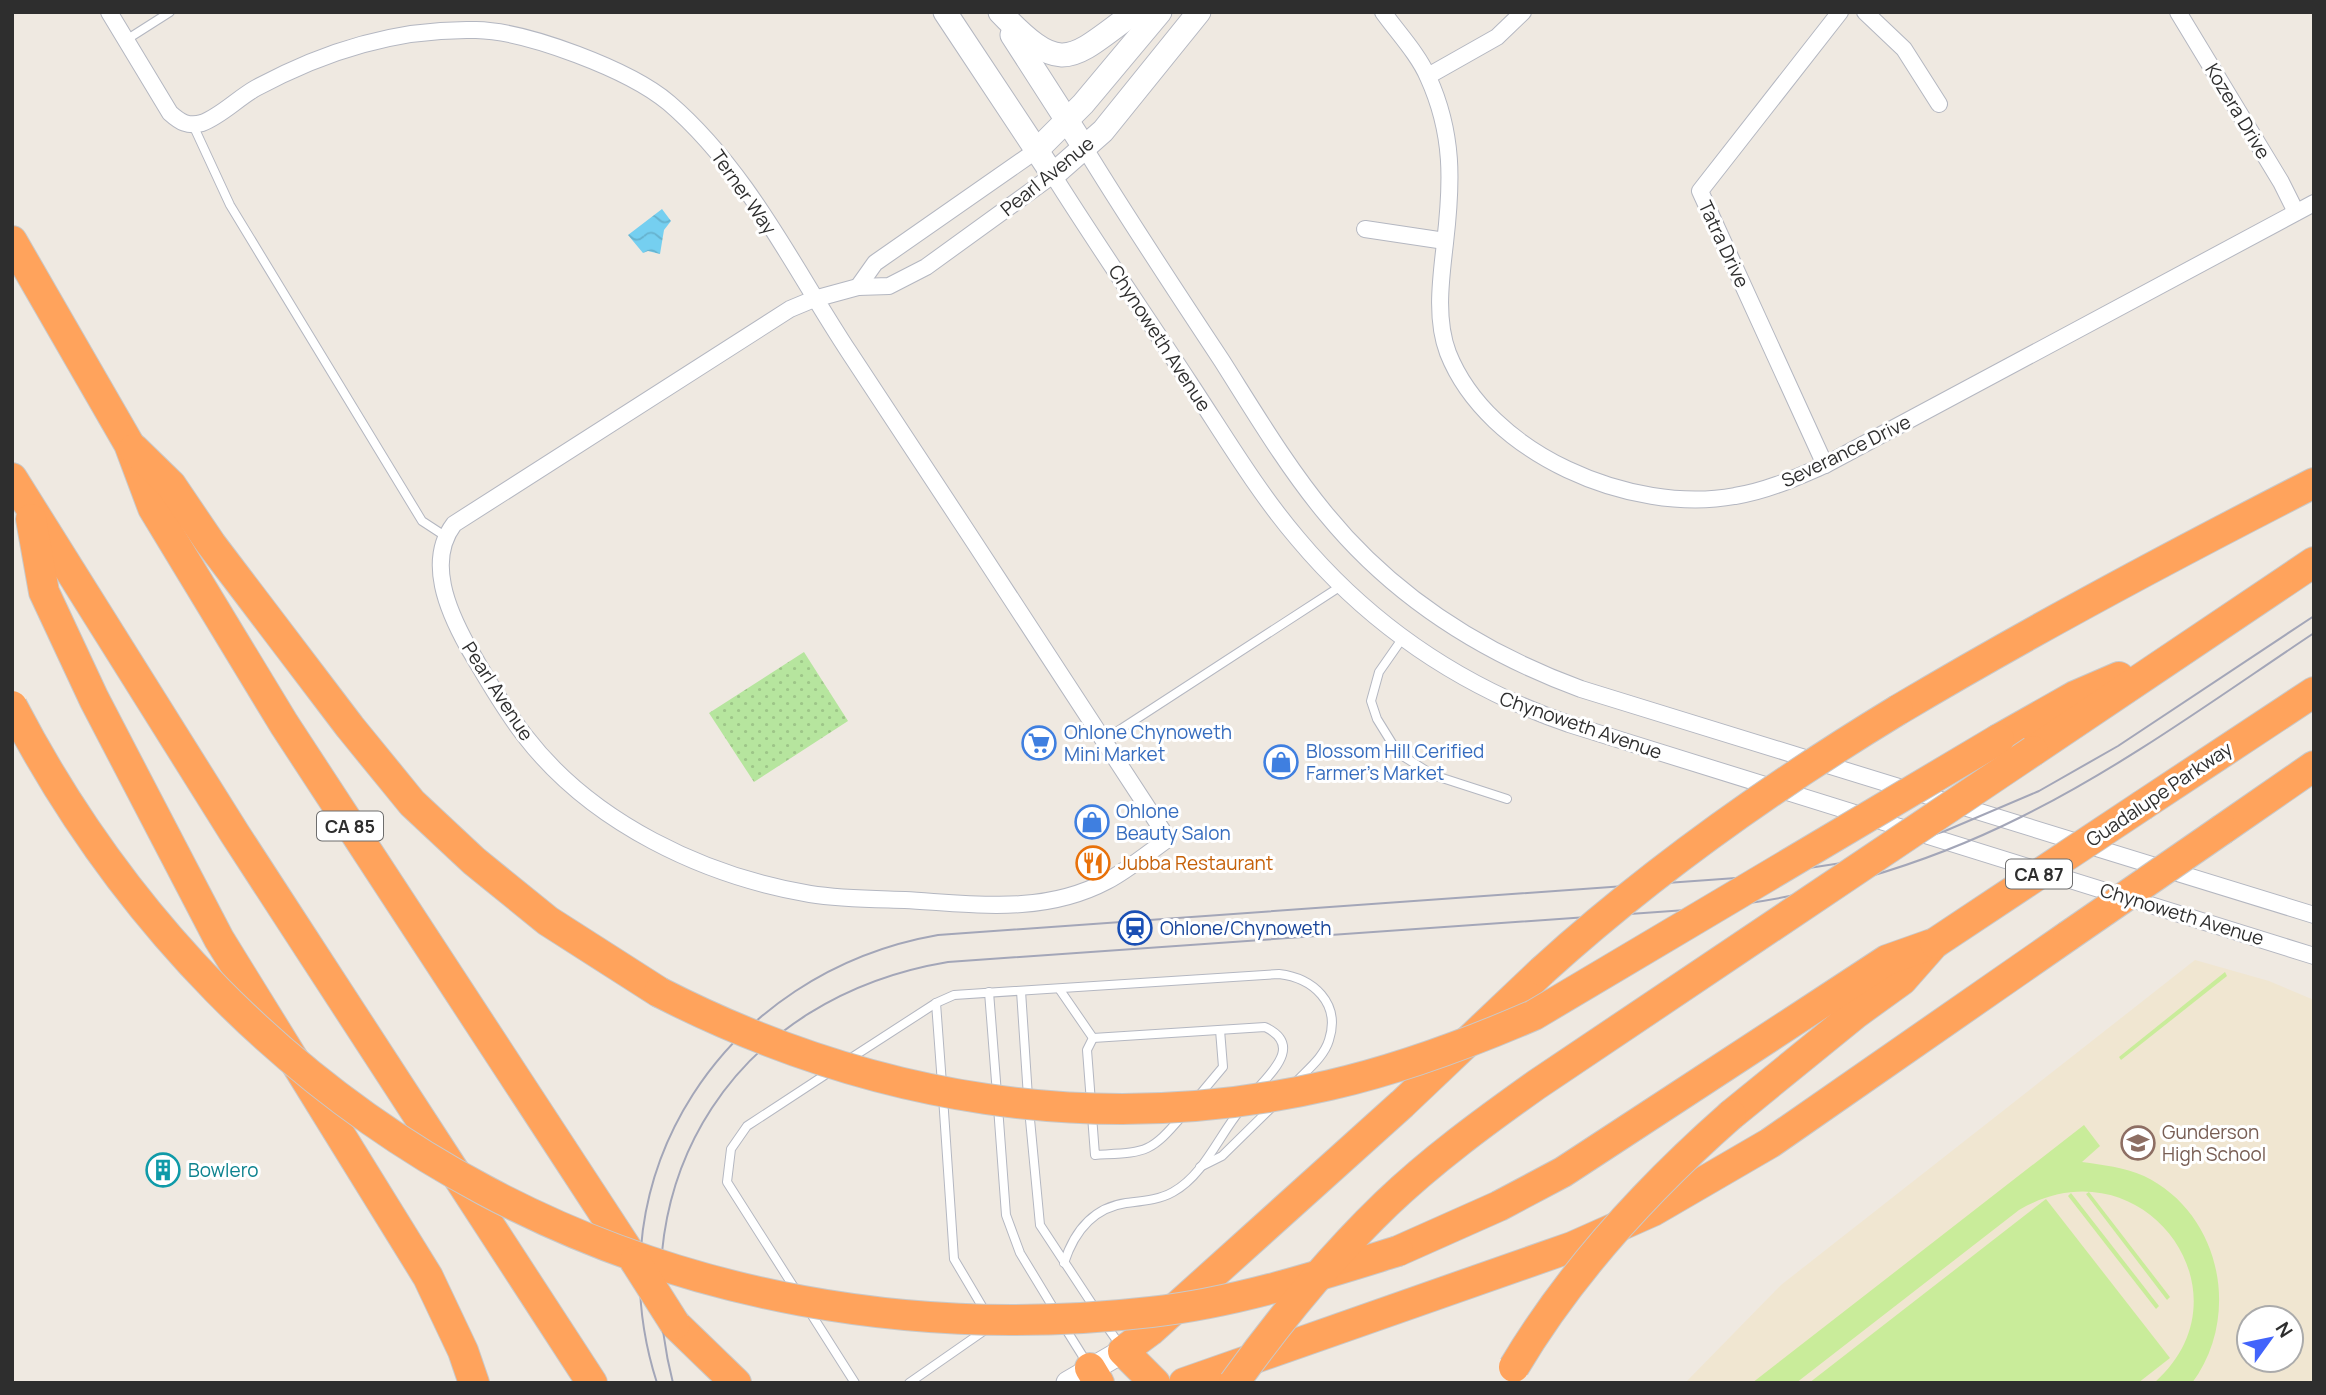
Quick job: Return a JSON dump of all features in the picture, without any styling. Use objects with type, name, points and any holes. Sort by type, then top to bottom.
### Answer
[{"type":"highway","name":"CA 85","points":[[12,241],[129,444],[153,509],[284,724],[713,1383]]},
{"type":"highway","points":[[129,444],[171,485],[349,727],[412,803],[474,862],[548,921],[659,992],[710,1018],[827,1064],[904,1085],[965,1097],[1036,1106],[1182,1107],[1329,1086],[1460,1047],[1534,1016],[1998,739],[2075,696],[2175,655]]},
{"type":"highway","points":[[12,478],[29,508],[75,574],[242,845],[592,1383]]},
{"type":"highway","points":[[1155,1383],[1123,1351],[1150,1331],[1402,1104],[1542,971],[1626,900],[1732,820],[1898,710],[1997,651],[2159,562],[2314,483]]},
{"type":"highway","points":[[29,508],[44,592],[100,711],[219,939],[428,1277],[463,1350],[474,1383]]},
{"type":"highway","points":[[1234,1383],[1290,1308],[1356,1233],[1388,1202],[1477,1128],[1536,1085],[2314,562]]},
{"type":"highway","name":"Guadalupe Parkway","points":[[1935,943],[2314,692]]},
{"type":"highway","points":[[12,706],[60,789],[154,924],[255,1028],[304,1070],[383,1130],[455,1175],[591,1240],[674,1270],[809,1304],[870,1313],[1009,1322],[1156,1312],[1274,1287],[1398,1251],[1499,1206],[1563,1172],[1887,960],[1935,943]]},
{"type":"highway","points":[[1184,1383],[1572,1247],[1653,1211],[1770,1143],[2314,766]]},
{"type":"highway","points":[[1509,1375],[1583,1267],[1684,1156],[1799,1058],[1902,980],[1935,943]]},
{"type":"highway","points":[[675,1324],[736,1383]]},
{"type":"street","points":[[109,12],[170,113],[181,122],[193,125]]},
{"type":"street","name":"Chynoweth Avenue","points":[[945,12],[1268,500],[1296,537],[1341,586],[1402,639],[1485,690],[1569,724],[2314,956]]},
{"type":"street","points":[[999,12],[1027,41],[1046,53],[1064,57],[1081,50],[1135,12]]},
{"type":"street","name":"Chynoweth Avenue","points":[[999,12],[1281,451],[1327,515],[1389,579],[1462,632],[1522,665],[1581,689],[2314,915]]},
{"type":"street","name":"Pearl Avenue","points":[[858,287],[875,263],[1037,150],[1083,104],[1160,12]]},
{"type":"street","name":"Pearl Avenue","points":[[1168,839],[1107,880],[1079,893],[1034,904],[999,906],[814,895],[755,882],[685,856],[646,837],[579,792],[525,737],[498,699],[461,633],[447,601],[439,568],[439,551],[445,536],[466,517],[790,309],[814,299],[858,287],[889,286],[926,267],[1053,175],[1104,131],[1199,12]]},
{"type":"street","name":"Severance Drive","points":[[1383,12],[1428,75],[1449,138],[1451,187],[1439,293],[1447,351],[1475,401],[1524,445],[1586,479],[1663,498],[1733,497],[1779,485],[1825,466],[2314,203]]},
{"type":"street","points":[[1428,75],[1497,37],[1523,12]]},
{"type":"street","name":"Tatra Drive","points":[[1825,466],[1700,191],[1840,12]]},
{"type":"street","points":[[1865,12],[1903,50],[1939,104]]},
{"type":"street","name":"Kozera Drive","points":[[2178,12],[2296,212]]},
{"type":"street","name":"Terner Way","points":[[193,125],[205,122],[253,90],[297,67],[344,49],[390,37],[480,30],[544,44],[606,68],[666,100],[716,149],[738,178],[814,299],[1168,839]]},
{"type":"street","points":[[1365,229],[1445,241]]},
{"type":"street","points":[[1086,1378],[1123,1351]]},
{"type":"lane","points":[[126,40],[170,12]]},
{"type":"lane","points":[[193,125],[230,205],[422,521],[445,536]]},
{"type":"lane","points":[[1104,740],[1341,586]]},
{"type":"lane","points":[[1402,639],[1379,672],[1371,701],[1377,719],[1398,753],[1433,775],[1507,799]]},
{"type":"lane","points":[[855,1383],[727,1182],[731,1149],[747,1126],[936,1003],[954,995],[989,992],[1060,990],[1279,974],[1308,981],[1323,995],[1332,1018],[1326,1048],[1247,1134],[1223,1156],[1200,1167]]},
{"type":"lane","points":[[1060,990],[1093,1038]]},
{"type":"lane","points":[[1021,991],[1034,1189],[1040,1225],[1123,1351]]},
{"type":"lane","points":[[989,992],[1006,1215],[1020,1253],[1086,1378]]},
{"type":"lane","points":[[909,1383],[993,1324],[954,1259],[936,1003]]},
{"type":"lane","points":[[1064,1262],[1070,1242],[1080,1228],[1104,1209],[1173,1192],[1200,1167],[1231,1121],[1279,1063],[1283,1051],[1278,1035],[1265,1027],[1093,1038]]},
{"type":"lane","points":[[1093,1038],[1087,1050],[1095,1155],[1142,1152],[1161,1140],[1223,1067],[1220,1030]]},
{"type":"shaded area","name":"Gunderson High School","points":[[2195,960],[2269,981],[2314,1000],[2314,1383],[1685,1383],[1781,1285]]},
{"type":"green space","points":[[804,652],[848,721],[754,782],[709,713]]},
{"type":"green space","points":[[2225,972],[2227,976],[2121,1060],[2119,1057]]},
{"type":"green space","points":[[2084,1125],[2100,1146],[2082,1162],[2121,1168],[2144,1176],[2170,1193],[2191,1215],[2206,1240],[2216,1268],[2219,1298],[2216,1328],[2207,1356],[2192,1383],[2154,1383],[2183,1347],[2194,1308],[2189,1270],[2171,1236],[2142,1209],[2106,1194],[2064,1193],[2019,1210],[1796,1383],[1752,1383]]},
{"type":"green space","points":[[2089,1192],[2170,1297],[2167,1300],[2086,1194]]},
{"type":"green space","points":[[2071,1193],[2159,1306],[2156,1309],[2068,1196]]},
{"type":"green space","points":[[2046,1199],[2170,1358],[2138,1383],[1809,1383]]},
{"type":"water","points":[[662,209],[671,221],[664,230],[660,254],[648,251],[643,253],[628,235]]},
{"type":"tram line","points":[[657,1383],[641,1305],[643,1230],[661,1159],[693,1094],[738,1038],[795,991],[862,956],[938,935],[1750,877],[1848,862],[1945,831],[2039,791],[2118,746],[2314,616]]},
{"type":"tram line","points":[[673,1383],[661,1307],[664,1235],[681,1168],[712,1108],[755,1056],[809,1013],[874,982],[948,962],[1700,909],[1824,889],[1944,851],[2021,817],[2097,776],[2314,633]]},
{"type":"place","name":"Ohlone Chynoweth Mini Market","points":[[1039,743]]},
{"type":"place","name":"Blossom Hill Cerified Farmer's Market","points":[[1281,762]]},
{"type":"place","name":"Ohlone Beauty Salon","points":[[1092,822]]},
{"type":"place","name":"Jubba Restaurant","points":[[1093,863]]},
{"type":"place","name":"Ohlone/Chynoweth","points":[[1135,928]]},
{"type":"place","name":"Gunderson High School","points":[[2138,1143]]},
{"type":"place","name":"Bowlero","points":[[163,1170]]}]
